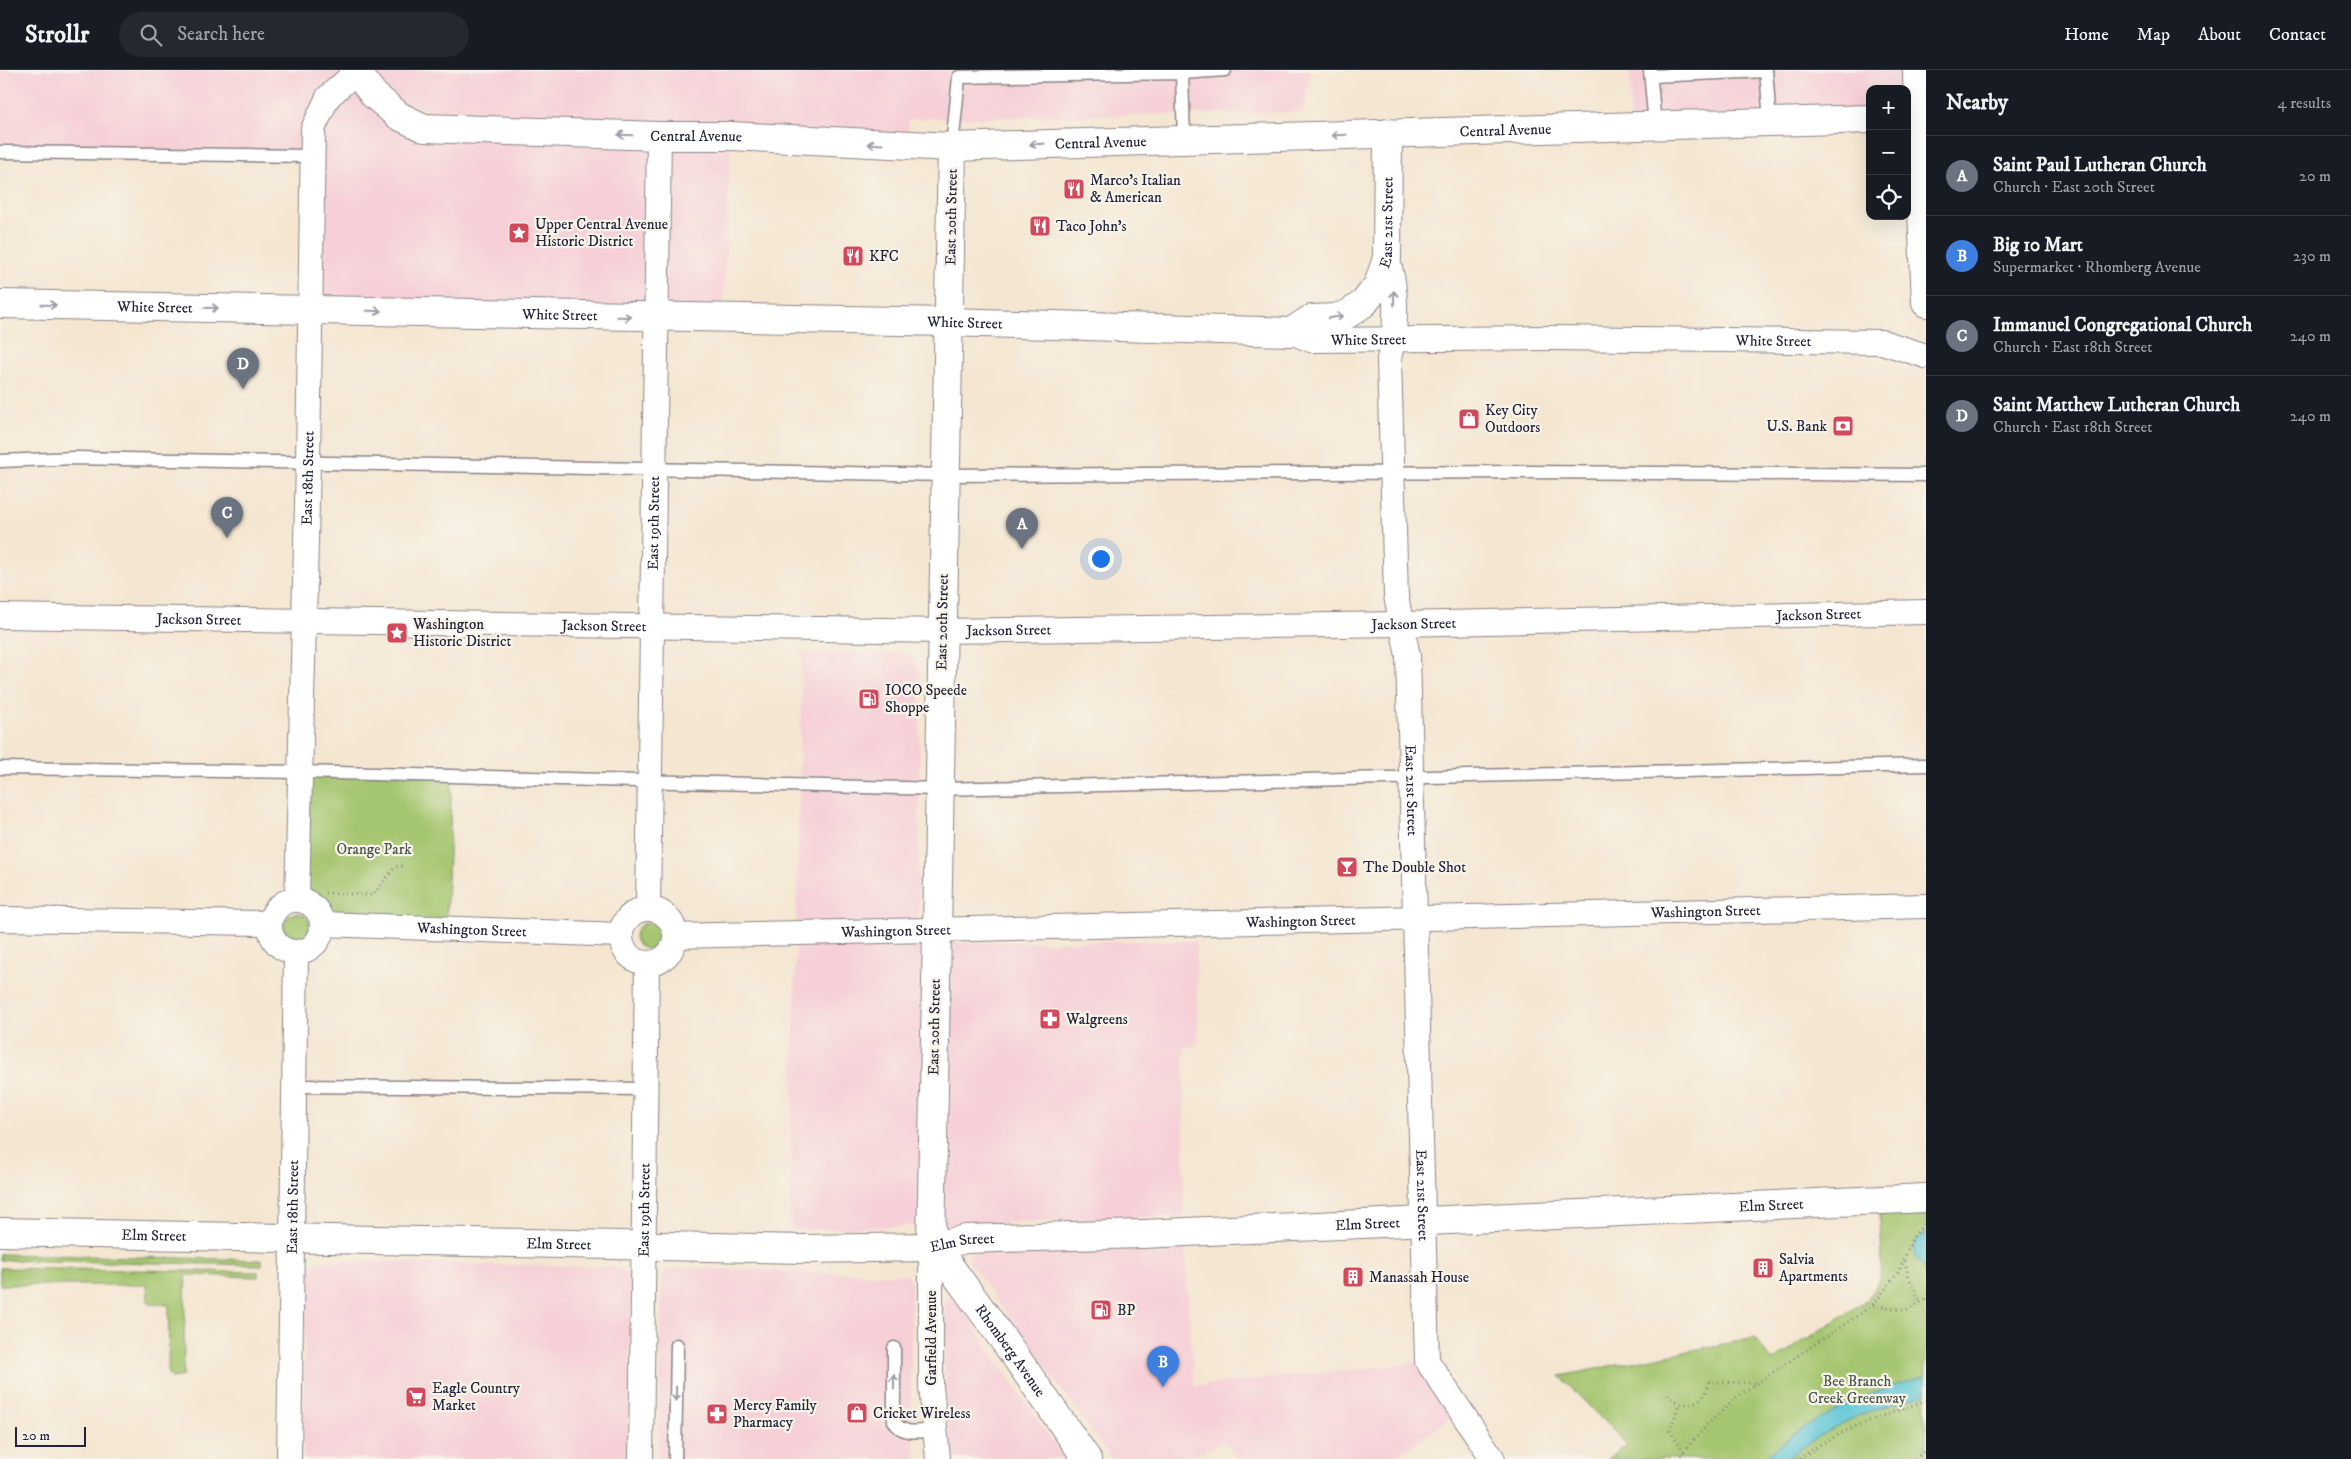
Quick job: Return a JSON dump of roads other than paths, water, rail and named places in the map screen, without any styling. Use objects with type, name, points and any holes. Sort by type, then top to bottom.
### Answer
[{"type":"main road","points":[[1917,70],[1917,118],[1926,303]]},
{"type":"main road","name":"Central Avenue","points":[[355,71],[374,95],[399,116],[424,128],[659,136],[731,136],[952,147],[1866,119]]},
{"type":"main road","name":"East 21st Street","points":[[1386,258],[1388,133]]},
{"type":"main road","name":"East 20th Street","points":[[931,1246],[952,147]]},
{"type":"main road","points":[[1291,332],[1311,319],[1335,318],[1348,314],[1364,302],[1378,285],[1386,258]]},
{"type":"main road","name":"White Street","points":[[0,304],[948,322],[1291,332]]},
{"type":"main road","name":"Elm Street","points":[[0,1232],[803,1248],[931,1246],[966,1239],[1143,1234],[1424,1220],[1925,1211]]},
{"type":"main road","name":"Rhomberg Avenue","points":[[931,1246],[948,1264],[980,1306],[1087,1459]]},
{"type":"street","name":"East 18th Street","points":[[298,900],[311,309],[313,129],[328,97],[355,71]]},
{"type":"street","name":"East 19th Street","points":[[648,909],[648,781],[655,468],[659,136]]},
{"type":"street","name":"East 21st Street","points":[[1386,258],[1393,275],[1394,340],[1388,359],[1396,596],[1408,656],[1424,1220],[1426,1361],[1493,1459]]},
{"type":"street","name":"White Street","points":[[1291,332],[1311,340],[1552,338],[1882,342],[1926,356]]},
{"type":"street","name":"Jackson Street","points":[[0,616],[304,620],[652,628],[942,631],[1402,624],[1926,612]]},
{"type":"street","points":[[298,900],[314,907],[320,915],[323,924],[322,935],[316,944],[307,951],[296,953],[286,951],[276,944],[271,934],[270,923],[279,906],[298,900]]},
{"type":"street","name":"Washington Street","points":[[675,936],[1926,906]]},
{"type":"street","points":[[648,909],[664,914],[670,920],[675,936],[670,952],[656,962],[647,962],[632,957],[622,943],[625,922],[635,912],[648,909]]},
{"type":"street","points":[[0,920],[270,923]]},
{"type":"street","name":"Washington Street","points":[[323,924],[622,935]]},
{"type":"street","name":"East 18th Street","points":[[289,1459],[296,953]]},
{"type":"street","name":"East 19th Street","points":[[641,1459],[647,962]]},
{"type":"street","name":"Garfield Avenue","points":[[931,1246],[930,1376],[938,1459]]},
{"type":"lane","points":[[952,147],[959,73],[1182,73],[1225,70]]},
{"type":"lane","points":[[1654,125],[1650,73],[1766,70],[1770,122]]},
{"type":"lane","points":[[1182,73],[1184,140]]},
{"type":"lane","points":[[0,152],[312,156]]},
{"type":"lane","points":[[0,461],[75,458],[946,475],[1528,472],[1926,476]]},
{"type":"lane","points":[[0,768],[300,772],[939,789],[1926,765]]},
{"type":"lane","points":[[295,1086],[646,1089]]},
{"type":"lane","points":[[675,1459],[677,1345]]},
{"type":"lane","points":[[894,1348],[894,1421],[897,1426],[908,1431],[934,1430]]},
{"type":"water","points":[[1926,1233],[1926,1282],[1924,1266],[1916,1258],[1914,1249],[1917,1240]]},
{"type":"water","points":[[1926,1376],[1926,1394],[1858,1415],[1819,1436],[1786,1459],[1762,1459],[1800,1431],[1840,1408],[1882,1390]]},
{"type":"place","name":"Marco's Italian & American","points":[[1074,189]]},
{"type":"place","name":"Taco John's","points":[[1040,226]]},
{"type":"place","name":"Upper Central Avenue Historic District","points":[[519,233]]},
{"type":"place","name":"KFC","points":[[853,256]]},
{"type":"place","name":"Saint Matthew Lutheran Church","points":[[243,389]]},
{"type":"place","name":"Key City Outdoors","points":[[1469,419]]},
{"type":"place","name":"U.S. Bank","points":[[1843,426]]},
{"type":"place","name":"Immanuel Congregational Church","points":[[227,538]]},
{"type":"place","name":"Saint Paul Lutheran Church","points":[[1022,549]]},
{"type":"place","name":"Washington Historic District","points":[[397,633]]},
{"type":"place","name":"IOCO Speede Shoppe","points":[[869,699]]},
{"type":"place","name":"The Double Shot","points":[[1347,867]]},
{"type":"place","name":"Walgreens","points":[[1050,1019]]},
{"type":"place","name":"Salvia Apartments","points":[[1763,1268]]},
{"type":"place","name":"Manassah House","points":[[1353,1277]]},
{"type":"place","name":"BP","points":[[1101,1310]]},
{"type":"place","name":"Big 10 Mart","points":[[1163,1387]]},
{"type":"place","name":"Eagle Country Market","points":[[416,1397]]},
{"type":"place","name":"Cricket Wireless","points":[[857,1413]]},
{"type":"place","name":"Mercy Family Pharmacy","points":[[717,1414]]},
{"type":"park label","name":"Orange Park","points":[[374,849]]},
{"type":"park label","name":"Bee Branch Creek Greenway","points":[[1857,1390]]}]
